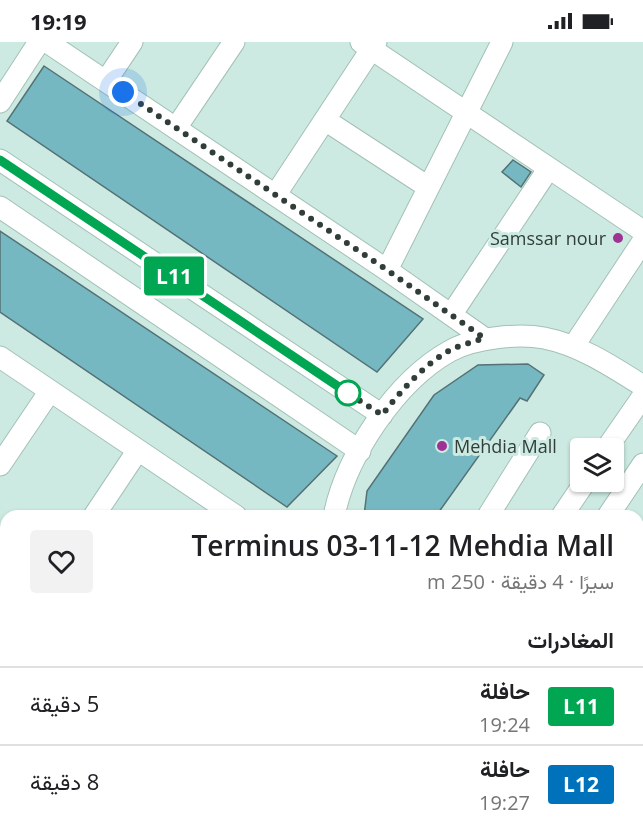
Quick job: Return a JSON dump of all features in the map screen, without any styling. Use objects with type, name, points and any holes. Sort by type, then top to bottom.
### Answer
[{"type":"street","points":[[0,102],[39,42]]},
{"type":"street","points":[[48,42],[276,194],[484,338]]},
{"type":"street","points":[[106,81],[132,42]]},
{"type":"street","points":[[176,128],[234,42]]},
{"type":"street","points":[[387,270],[502,42]]},
{"type":"street","points":[[276,194],[325,120],[370,44],[467,113],[643,231]]},
{"type":"street","points":[[325,120],[428,187]]},
{"type":"street","points":[[0,160],[382,415]]},
{"type":"street","points":[[452,315],[549,168]]},
{"type":"street","points":[[0,207],[360,451]]},
{"type":"street","points":[[573,346],[643,241]]},
{"type":"street","points":[[336,510],[347,476],[382,415],[399,393],[452,349],[484,338],[543,338],[573,346],[643,386]]},
{"type":"street","points":[[0,357],[227,510]]},
{"type":"street","points":[[0,465],[50,391]]},
{"type":"street","points":[[614,438],[643,396]]},
{"type":"street","points":[[498,510],[540,433]]},
{"type":"street","points":[[98,510],[138,450]]},
{"type":"street","points":[[612,510],[643,464]]},
{"type":"street","points":[[566,510],[578,492]]},
{"type":"building","points":[[44,66],[423,319],[377,372],[7,121]]},
{"type":"building","points":[[513,160],[531,172],[521,187],[502,172]]},
{"type":"building","points":[[0,231],[337,456],[287,507],[0,312]]},
{"type":"building","name":"Mehdia Mall","points":[[528,364],[544,375],[527,401],[520,398],[440,510],[365,510],[367,491],[434,395],[478,365]]},
{"type":"bus line","name":"L11","points":[[0,160],[348,393]]},
{"type":"place","name":"Samssar nour","points":[[618,238]]},
{"type":"place","name":"Mehdia Mall","points":[[442,446]]},
{"type":"route","points":[[123,92],[484,338],[452,349],[441,357],[399,393],[382,415],[348,393]]}]
